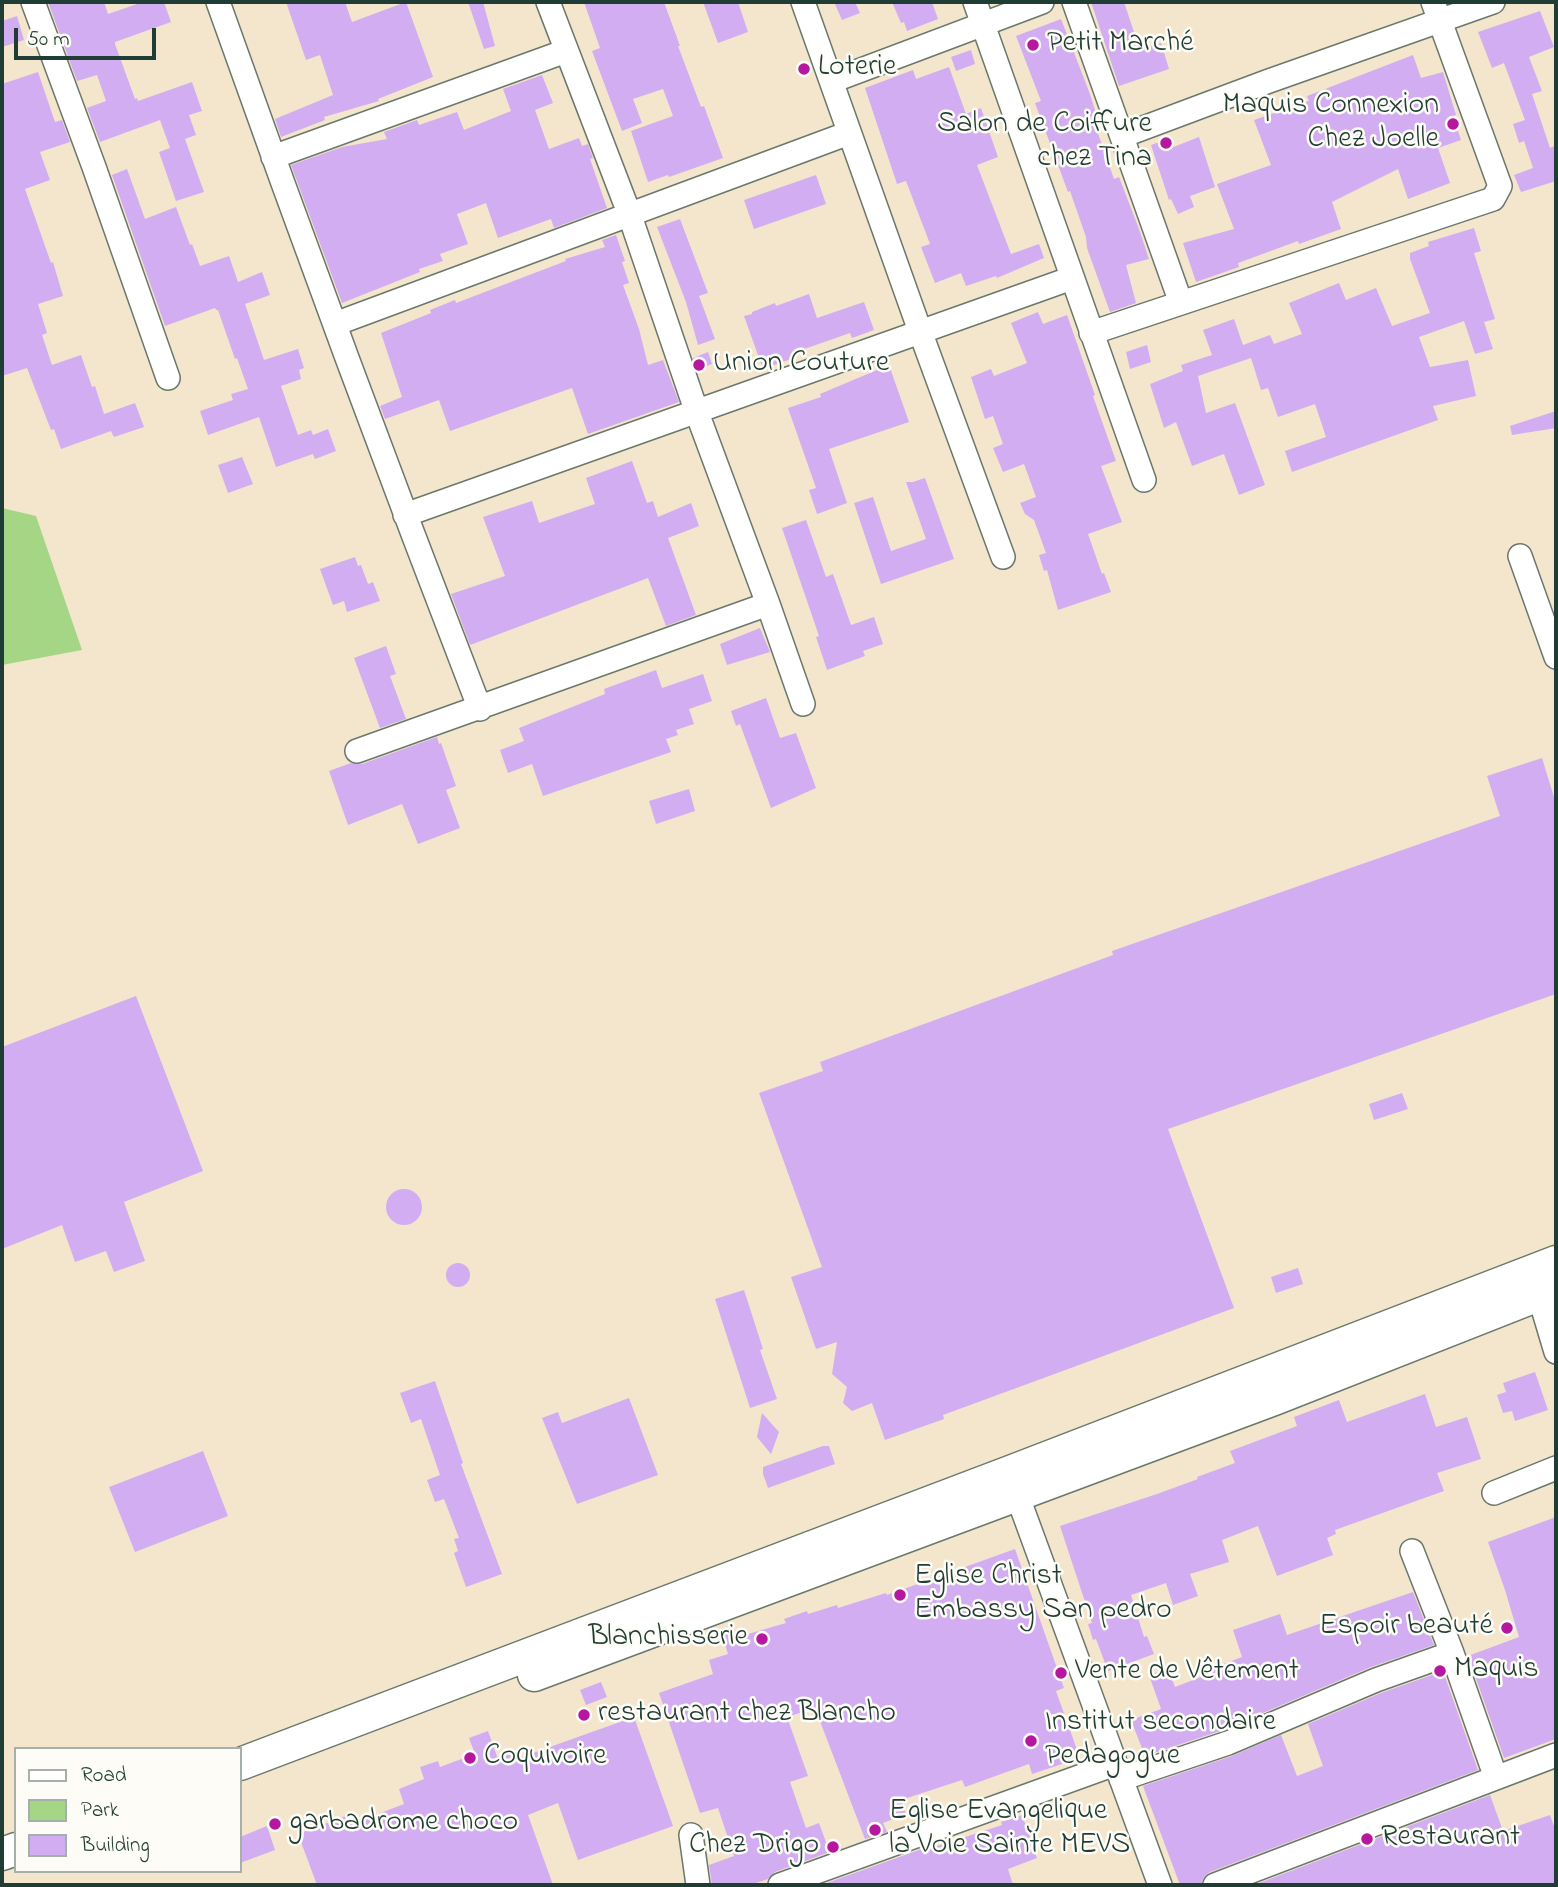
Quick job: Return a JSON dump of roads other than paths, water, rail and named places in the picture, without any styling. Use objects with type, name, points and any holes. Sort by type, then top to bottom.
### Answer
[{"type":"main road","points":[[242,1782],[664,1628],[1556,1262]]},
{"type":"main road","points":[[242,1763],[1013,1483],[1274,1399],[1548,1292]]},
{"type":"street","points":[[33,2],[167,378]]},
{"type":"street","points":[[218,2],[405,515],[480,709]]},
{"type":"street","points":[[548,2],[629,213],[696,410],[803,704]]},
{"type":"street","points":[[803,2],[1003,557]]},
{"type":"street","points":[[975,2],[1144,480]]},
{"type":"street","points":[[832,81],[1042,2]]},
{"type":"street","points":[[1074,2],[1181,303]]},
{"type":"street","points":[[1122,136],[1282,77],[1437,12],[1493,2]]},
{"type":"street","points":[[1091,333],[1493,199],[1500,186],[1437,12]]},
{"type":"street","points":[[273,157],[566,51]]},
{"type":"street","points":[[335,324],[849,133]]},
{"type":"street","points":[[405,515],[1072,278]]},
{"type":"street","points":[[1520,556],[1556,657]]},
{"type":"street","points":[[357,751],[768,604]]},
{"type":"street","points":[[1548,1292],[1556,1353]]},
{"type":"street","points":[[1494,1493],[1556,1468]]},
{"type":"street","points":[[1013,1483],[1160,1885]]},
{"type":"street","points":[[1412,1551],[1452,1653],[1496,1778]]},
{"type":"street","points":[[780,1885],[1118,1772],[1228,1743],[1354,1689],[1452,1653]]},
{"type":"street","points":[[1215,1885],[1556,1755]]},
{"type":"street","points":[[691,1835],[698,1885]]},
{"type":"place","name":"Petit Marché","points":[[1033,45]]},
{"type":"place","name":"Loterie","points":[[804,69]]},
{"type":"place","name":"Maquis Connexion Chez Joelle","points":[[1453,124]]},
{"type":"place","name":"Salon de Coiffure chez Tina","points":[[1166,143]]},
{"type":"place","name":"Union Couture","points":[[699,365]]},
{"type":"place","name":"Eglise Christ Embassy San pedro","points":[[900,1595]]},
{"type":"place","name":"Espoir beauté","points":[[1507,1628]]},
{"type":"place","name":"Blanchisserie","points":[[762,1639]]},
{"type":"place","name":"Maquis","points":[[1440,1671]]},
{"type":"place","name":"Vente de Vêtement","points":[[1061,1673]]},
{"type":"place","name":"restaurant chez Blancho","points":[[584,1715]]},
{"type":"place","name":"Institut secondaire Pedagogue","points":[[1031,1741]]},
{"type":"place","name":"Coquivoire","points":[[470,1758]]},
{"type":"place","name":"garbadrome choco","points":[[275,1824]]},
{"type":"place","name":"Eglise Evangelique la Voie Sainte MEVS","points":[[875,1830]]},
{"type":"place","name":"Restaurant","points":[[1367,1839]]},
{"type":"place","name":"Chez Drigo","points":[[833,1847]]}]
